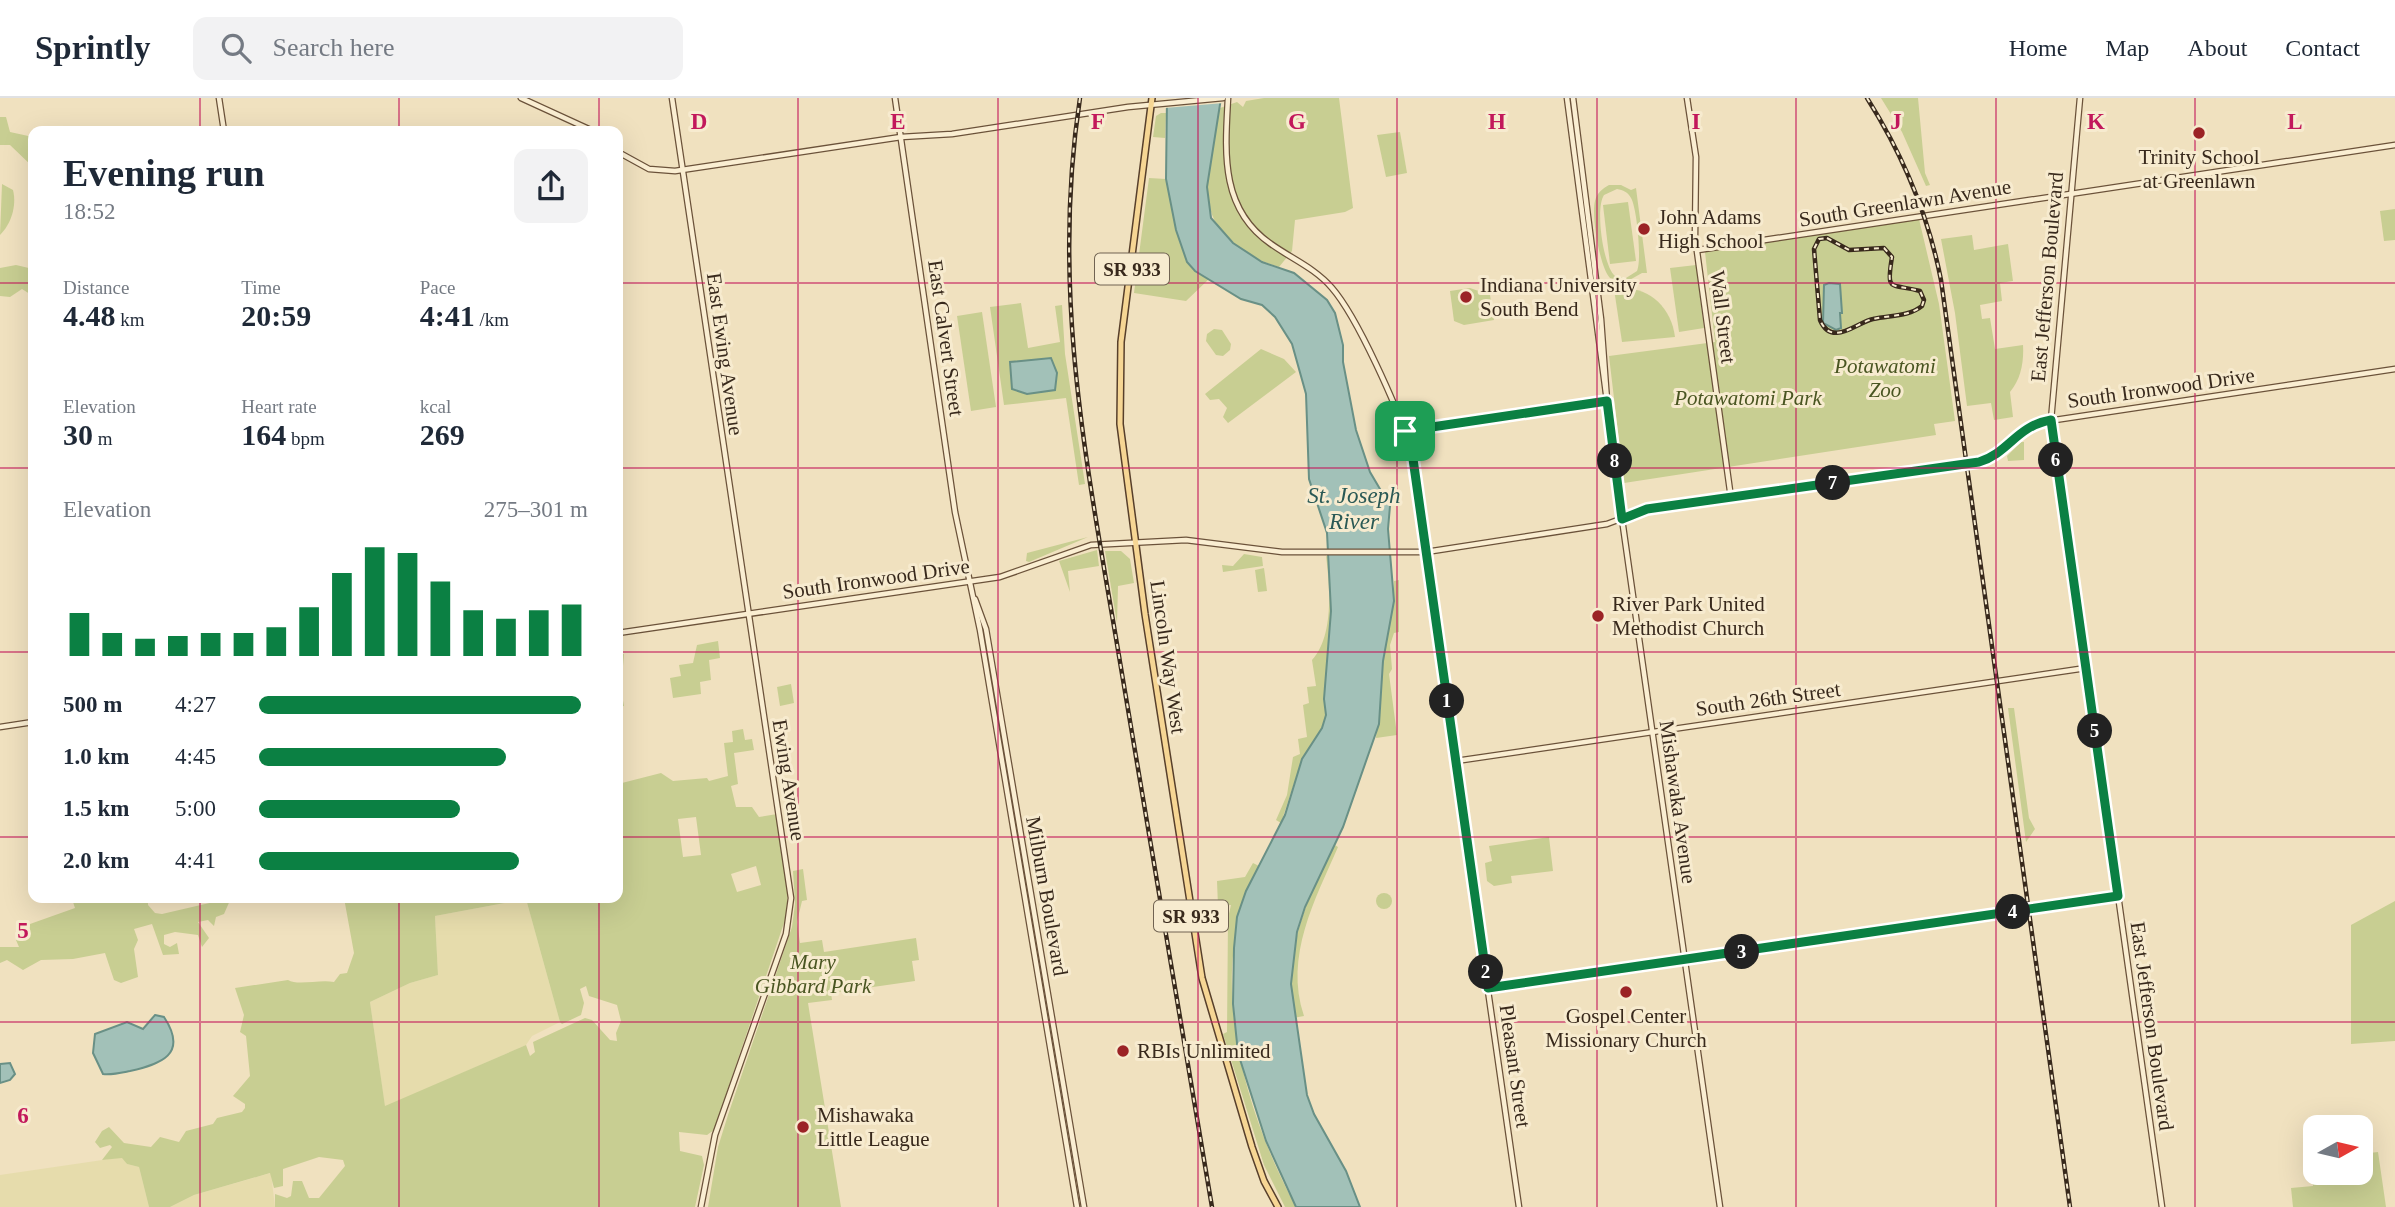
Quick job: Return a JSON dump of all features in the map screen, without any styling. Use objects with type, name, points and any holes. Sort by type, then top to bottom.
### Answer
[{"type":"main road","name":"Lincoln Way West","points":[[1152,101],[1120,367],[1120,421],[1135,541],[1202,978],[1252,1147],[1278,1207]]},
{"type":"street","points":[[219,98],[223,126]]},
{"type":"street","points":[[521,98],[582,126]]},
{"type":"street","name":"East Ewing Avenue","points":[[672,98],[747,614]]},
{"type":"street","name":"East Calvert Street","points":[[895,98],[955,512],[968,582]]},
{"type":"street","points":[[623,155],[649,169],[683,169],[901,137],[952,134],[1152,101],[1165,103],[1223,98]]},
{"type":"street","name":"Pleasant Street","points":[[1228,98],[1226,168],[1237,206],[1264,239],[1316,272],[1336,293],[1405,431],[1412,453],[1519,1207]]},
{"type":"street","name":"Mishawaka Avenue","points":[[1567,98],[1622,519],[1720,1207]]},
{"type":"street","name":"Mishawaka Avenue","points":[[1573,98],[1601,319],[1607,401]]},
{"type":"street","name":"Wall Street","points":[[1687,98],[1695,147],[1698,250],[1731,498]]},
{"type":"street","name":"East Jefferson Boulevard","points":[[2080,98],[2051,420],[2162,1207]]},
{"type":"street","name":"South Greenlawn Avenue","points":[[1698,250],[2395,145]]},
{"type":"street","name":"South Ironwood Drive","points":[[623,632],[968,582],[1016,573],[1079,548],[1135,541],[1186,540],[1273,551],[1426,552],[1622,519],[1647,509],[1982,461],[2000,452],[2021,430],[2051,420],[2395,369]]},
{"type":"street","points":[[1405,431],[1607,401]]},
{"type":"street","name":"Milburn Boulevard","points":[[968,582],[986,629],[1084,1207]]},
{"type":"street","name":"Milburn Boulevard","points":[[972,592],[1077,1207]]},
{"type":"street","name":"Ewing Avenue","points":[[701,1207],[715,1135],[780,950],[789,918],[791,894],[747,614]]},
{"type":"street","name":"South 26th Street","points":[[1456,761],[2086,668]]},
{"type":"street","points":[[0,727],[28,723]]},
{"type":"street","points":[[1488,988],[2118,896]]},
{"type":"shaded area","points":[[505,903],[527,903],[560,1022],[532,1036],[526,1045],[385,1107],[370,1002],[410,983],[438,975],[435,916]]},
{"type":"shaded area","points":[[123,1157],[127,1164],[139,1167],[149,1207],[0,1207],[0,1175]]},
{"type":"shaded area","points":[[271,1173],[275,1207],[170,1207],[194,1195]]},
{"type":"green space","points":[[1264,98],[1339,98],[1353,208],[1345,212],[1295,220],[1292,251],[1279,267],[1250,255],[1230,241],[1217,224],[1209,205],[1207,184],[1213,135],[1220,108],[1237,102],[1243,107],[1246,101]]},
{"type":"green space","points":[[1881,98],[1918,98],[1925,173],[1930,185],[1926,186],[1902,132]]},
{"type":"green space","points":[[1166,113],[1165,138],[1153,137],[1156,116]]},
{"type":"green space","points":[[0,117],[6,117],[10,132],[28,136],[28,162],[10,145],[0,145]]},
{"type":"green space","points":[[1400,132],[1407,173],[1386,177],[1377,135]]},
{"type":"green space","points":[[1149,178],[1166,179],[1182,248],[1197,270],[1209,279],[1186,301],[1134,293]]},
{"type":"green space","points":[[2,184],[13,190],[14,208],[0,235]]},
{"type":"green space","points":[[1609,185],[1621,185],[1631,190],[1636,188],[1647,273],[1626,282],[1610,278],[1597,241],[1595,201],[1598,193]],"holes":[[[1617,189],[1631,198],[1638,234],[1637,271],[1626,278],[1615,276],[1611,270],[1600,224],[1604,195]]]},
{"type":"green space","points":[[1628,202],[1636,261],[1610,264],[1603,205]]},
{"type":"green space","points":[[2395,209],[2395,240],[2384,241],[2380,211]]},
{"type":"green space","points":[[1919,219],[1939,304],[1955,421],[1934,424],[1936,435],[1624,483],[1609,356],[1715,342],[1705,252]]},
{"type":"green space","points":[[1972,235],[1974,250],[2008,244],[2013,281],[2000,283],[2002,301],[1980,305],[1982,319],[1990,318],[1995,349],[2023,345],[2021,370],[2010,392],[2013,417],[1994,420],[1991,403],[1967,406],[1955,313],[1941,239]]},
{"type":"green space","points":[[16,265],[28,268],[28,293],[22,289],[10,297],[0,296],[0,268]]},
{"type":"green space","points":[[1696,265],[1704,328],[1679,332],[1670,268]]},
{"type":"green space","points":[[1470,288],[1490,295],[1494,320],[1464,325],[1454,321],[1450,291]]},
{"type":"green space","points":[[1614,289],[1636,290],[1655,299],[1668,315],[1675,337],[1622,342]]},
{"type":"green space","points":[[1021,303],[1028,348],[1060,342],[1055,306],[1062,305],[1065,354],[1085,484],[1079,485],[1066,398],[1004,405],[990,307]]},
{"type":"green space","points":[[982,312],[996,407],[971,411],[957,316]]},
{"type":"green space","points":[[1214,329],[1222,330],[1231,344],[1230,350],[1223,356],[1216,355],[1206,341],[1207,334]]},
{"type":"green space","points":[[1261,349],[1284,359],[1296,372],[1228,423],[1223,417],[1227,408],[1219,399],[1210,400],[1205,394]]},
{"type":"green space","points":[[2024,442],[2024,460],[2008,461],[2007,456]]},
{"type":"green space","points":[[1088,537],[1029,562],[1026,561],[1027,553]]},
{"type":"green space","points":[[1097,550],[1099,566],[1068,571],[1070,592],[1059,561]]},
{"type":"green space","points":[[1105,551],[1121,551],[1130,559],[1134,583],[1118,586],[1117,623]]},
{"type":"green space","points":[[1244,554],[1262,557],[1263,566],[1223,572],[1222,565],[1233,566]]},
{"type":"green space","points":[[1326,556],[1329,557],[1331,611],[1324,699],[1326,715],[1322,728],[1302,759],[1281,823],[1276,820],[1287,795],[1293,757],[1300,754],[1298,739],[1307,737],[1303,705],[1309,703],[1307,687],[1316,686],[1312,660],[1319,650],[1327,625],[1329,582]]},
{"type":"green space","points":[[1264,568],[1267,591],[1258,592],[1255,570]]},
{"type":"green space","points":[[1399,580],[1399,632],[1394,633],[1390,645],[1392,669],[1389,674],[1397,735],[1376,738],[1383,661],[1394,601],[1394,581]]},
{"type":"green space","points":[[718,641],[720,658],[709,660],[711,680],[700,682],[701,694],[673,698],[670,678],[681,676],[679,665],[693,663],[697,645]]},
{"type":"green space","points":[[791,684],[794,703],[780,706],[777,687]]},
{"type":"green space","points":[[2008,708],[2014,708],[2029,818],[2035,829],[2026,842]]},
{"type":"green space","points":[[743,729],[745,740],[752,739],[754,750],[734,753],[738,784],[731,786],[736,807],[752,807],[759,817],[777,814],[788,889],[786,917],[714,1130],[707,1135],[679,1132],[680,1151],[702,1156],[704,1165],[695,1207],[275,1207],[275,1194],[287,1198],[291,1196],[293,1181],[302,1181],[309,1198],[319,1198],[345,1166],[343,1160],[319,1157],[283,1169],[283,1186],[274,1188],[270,1173],[194,1195],[170,1207],[149,1207],[139,1167],[127,1164],[122,1158],[102,1160],[112,1147],[110,1145],[100,1148],[95,1142],[102,1131],[109,1127],[124,1143],[151,1147],[160,1137],[179,1142],[186,1131],[213,1124],[217,1118],[242,1112],[245,1104],[233,1096],[250,1076],[246,1036],[240,1032],[244,1015],[235,988],[288,980],[334,982],[340,974],[347,973],[354,953],[345,903],[505,903],[435,916],[438,975],[410,983],[370,1002],[385,1106],[526,1045],[530,1056],[535,1052],[533,1042],[585,1018],[592,1020],[610,1040],[617,1041],[616,1033],[621,1021],[617,1005],[589,996],[586,986],[580,989],[584,1003],[581,1015],[562,1024],[560,1022],[527,903],[623,903],[623,783],[661,773],[673,781],[707,778],[709,781],[728,776],[724,743],[733,742],[732,731]],"holes":[[[696,817],[701,855],[683,857],[678,819]],[[756,866],[761,885],[737,892],[731,874]]]},
{"type":"green space","points":[[1549,837],[1553,871],[1511,876],[1512,883],[1494,886],[1487,881],[1485,863],[1492,861],[1489,846]]},
{"type":"green space","points":[[1333,844],[1338,847],[1312,908],[1300,950],[1299,994],[1304,1016],[1293,1018],[1291,972],[1299,928]]},
{"type":"green space","points":[[1253,863],[1261,867],[1243,906],[1234,948],[1232,993],[1236,1038],[1246,1084],[1260,1128],[1296,1207],[1285,1207],[1264,1165],[1223,1034],[1227,1032],[1228,918],[1231,905],[1218,906],[1217,881],[1245,877]]},
{"type":"green space","name":"Mary Gibbard Park","points":[[803,869],[807,900],[802,901],[797,922],[800,943],[822,940],[824,952],[916,938],[919,960],[912,961],[915,981],[831,993],[832,1000],[808,1003],[841,1207],[708,1207],[718,1147],[792,927],[795,904],[793,871]]},
{"type":"green space","points":[[1384,893],[1390,895],[1390,907],[1384,909],[1378,907],[1376,901],[1378,895]]},
{"type":"green space","points":[[2395,901],[2395,1041],[2351,1044],[2351,925]]},
{"type":"green space","points":[[73,903],[148,903],[155,913],[162,914],[209,903],[229,903],[224,914],[216,917],[214,926],[208,920],[198,922],[209,938],[202,947],[198,935],[175,932],[164,935],[164,944],[170,947],[177,943],[179,954],[163,955],[152,924],[134,929],[138,940],[134,949],[138,977],[121,983],[114,980],[105,953],[73,959],[41,960],[23,970],[7,960],[0,963],[0,947],[19,947],[16,940],[17,927],[24,924],[30,931],[30,924],[75,908]]},
{"type":"green space","points":[[2378,1152],[2386,1207],[2293,1207],[2291,1188],[2313,1185],[2373,1185],[2373,1153]]},
{"type":"water","name":"St. Joseph River","points":[[1167,98],[1221,98],[1207,187],[1211,218],[1233,243],[1262,262],[1294,273],[1327,300],[1335,313],[1343,345],[1343,362],[1356,430],[1370,472],[1390,506],[1388,529],[1394,601],[1383,661],[1379,724],[1343,827],[1305,907],[1297,932],[1291,984],[1307,1095],[1314,1114],[1346,1171],[1360,1207],[1296,1207],[1266,1141],[1238,1053],[1233,1004],[1237,917],[1246,891],[1285,815],[1302,759],[1322,728],[1326,715],[1324,699],[1331,611],[1327,533],[1309,479],[1306,394],[1292,344],[1275,317],[1262,305],[1241,299],[1195,271],[1187,262],[1176,230],[1166,179]]},
{"type":"water","points":[[1840,284],[1841,328],[1836,330],[1823,323],[1824,285]]},
{"type":"water","points":[[1051,358],[1057,373],[1055,390],[1027,394],[1012,389],[1010,362]]},
{"type":"water","points":[[155,1015],[164,1017],[171,1030],[172,1049],[168,1056],[141,1068],[103,1074],[93,1053],[95,1034],[127,1022],[143,1029]]},
{"type":"water","points":[[10,1063],[15,1074],[10,1080],[0,1083],[0,1064]]},
{"type":"pier","points":[[1165,98],[1224,98],[1224,103],[1165,108]]},
{"type":"railway","points":[[1080,98],[1072,171],[1069,242],[1071,312],[1085,451],[1212,1207]]},
{"type":"railway","points":[[1867,98],[1892,141],[1913,186],[1929,232],[1941,280],[2070,1207]]},
{"type":"railway","points":[[1827,238],[1849,250],[1884,248],[1892,257],[1890,281],[1896,286],[1920,291],[1924,300],[1922,306],[1905,314],[1873,319],[1838,333],[1825,328],[1820,320],[1814,249],[1819,239],[1827,238]]},
{"type":"place","name":"Trinity School at Greenlawn","points":[[2199,133]]},
{"type":"place","name":"John Adams High School","points":[[1644,229]]},
{"type":"place","name":"Indiana University South Bend","points":[[1466,297]]},
{"type":"place","name":"River Park United Methodist Church","points":[[1598,616]]},
{"type":"place","name":"Gospel Center Missionary Church","points":[[1626,992]]},
{"type":"place","name":"RBIs Unlimited","points":[[1123,1051]]},
{"type":"place","name":"Mishawaka Little League","points":[[803,1127]]},
{"type":"route","points":[[1607,401],[1622,519],[1647,509],[1979,462],[1989,459],[2003,449],[2021,430],[2035,423],[2051,420],[2118,896],[1488,988],[1413,459],[1405,431],[1607,401]]},
{"type":"park label","name":"Potawatomi Zoo","points":[[1885,378]]},
{"type":"park label","name":"Potawatomi Park","points":[[1748,398]]}]
